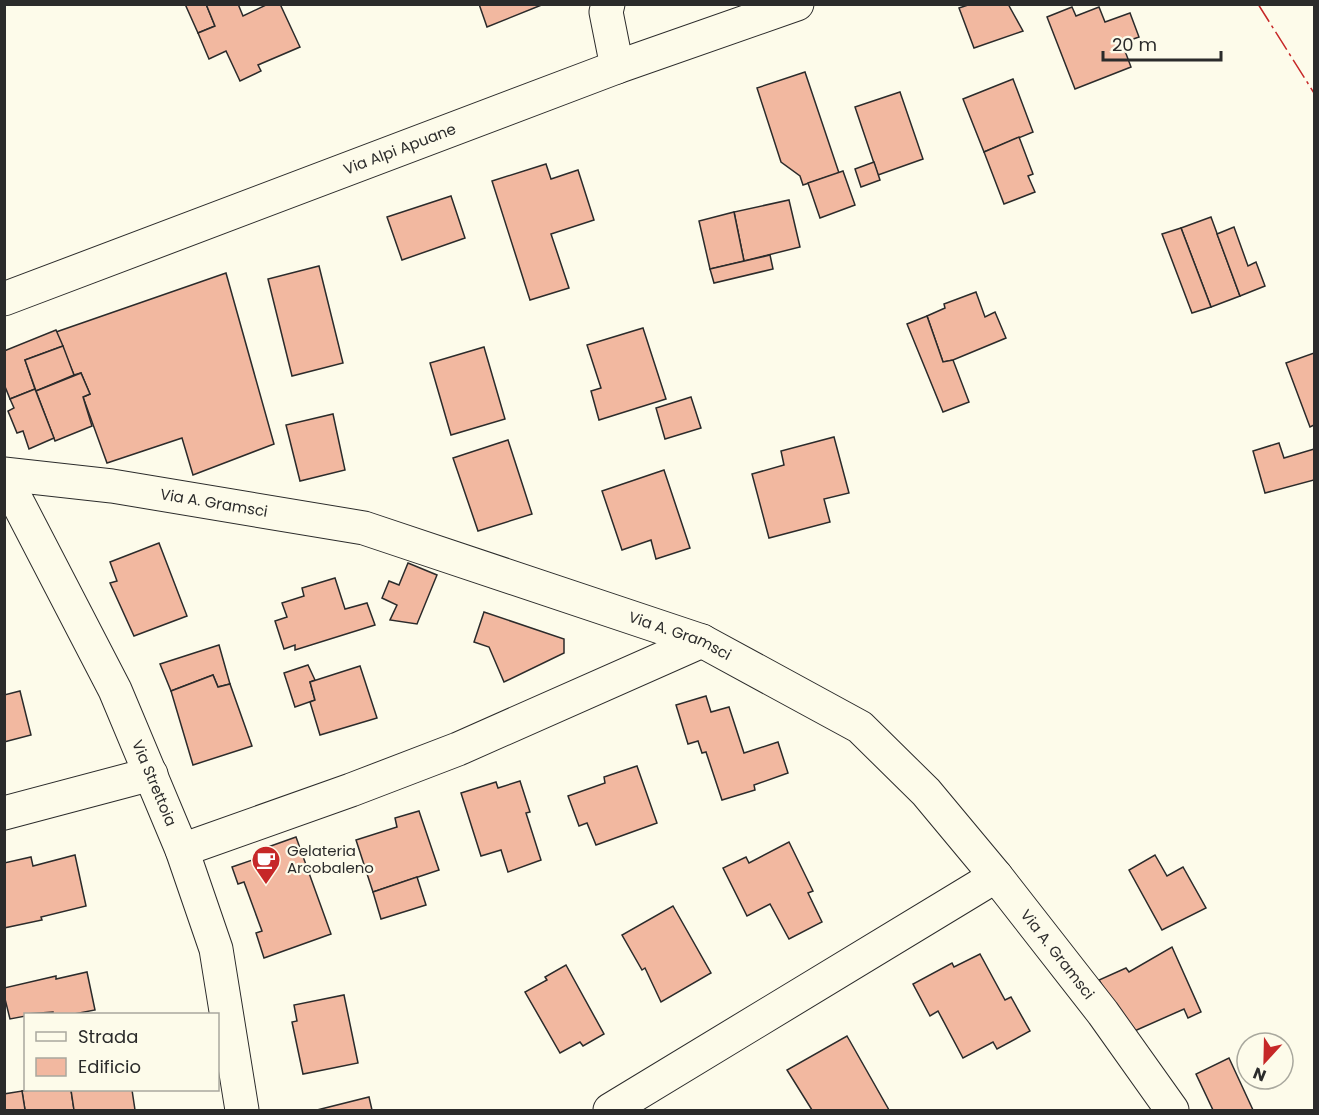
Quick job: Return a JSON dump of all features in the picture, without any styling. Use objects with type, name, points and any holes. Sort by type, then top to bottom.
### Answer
[{"type":"street","points":[[608,4],[606,12],[617,67]]},
{"type":"street","name":"Via Alpi Apuane","points":[[4,299],[617,67],[797,4]]},
{"type":"street","name":"Via A. Gramsci","points":[[4,475],[111,486],[364,528],[702,641],[860,727],[926,792],[996,876],[1103,1013],[1172,1110]]},
{"type":"street","name":"Via Strettoia","points":[[4,475],[115,690],[182,850],[216,949],[242,1110]]},
{"type":"street","points":[[182,850],[458,749],[702,641]]},
{"type":"street","points":[[4,813],[151,774]]},
{"type":"street","points":[[610,1110],[996,876]]},
{"type":"building","points":[[185,4],[206,4],[215,26],[198,33]]},
{"type":"building","points":[[206,4],[238,4],[243,16],[268,4],[280,4],[300,47],[258,65],[261,71],[240,81],[226,51],[209,59],[198,33],[215,26]]},
{"type":"building","points":[[479,4],[544,4],[487,27]]},
{"type":"building","points":[[971,4],[1008,4],[1023,31],[974,48],[959,8]]},
{"type":"building","points":[[1072,7],[1076,16],[1099,7],[1105,22],[1130,13],[1139,37],[1122,43],[1131,67],[1075,89],[1047,17]]},
{"type":"building","points":[[805,72],[839,173],[803,185],[800,176],[781,162],[757,88]]},
{"type":"building","points":[[1013,79],[1033,132],[984,152],[963,99]]},
{"type":"building","points":[[900,92],[923,159],[878,175],[855,107]]},
{"type":"building","points":[[1019,137],[1033,174],[1028,176],[1035,192],[1004,204],[984,152]]},
{"type":"building","points":[[874,162],[880,180],[861,187],[855,169]]},
{"type":"building","points":[[546,164],[551,179],[578,170],[594,220],[551,234],[569,288],[530,300],[492,181]]},
{"type":"building","points":[[843,171],[855,205],[820,218],[808,183]]},
{"type":"building","points":[[451,196],[465,238],[402,260],[387,217]]},
{"type":"building","points":[[789,200],[800,247],[744,261],[734,212]]},
{"type":"building","points":[[734,212],[744,261],[710,269],[699,221]]},
{"type":"building","points":[[1211,217],[1240,296],[1211,307],[1181,228]]},
{"type":"building","points":[[1234,227],[1248,266],[1256,262],[1265,286],[1240,296],[1217,234]]},
{"type":"building","points":[[1181,228],[1211,307],[1192,313],[1162,234]]},
{"type":"building","points":[[770,255],[773,269],[714,283],[710,269]]},
{"type":"building","points":[[319,266],[343,363],[292,376],[268,279]]},
{"type":"building","points":[[226,273],[274,444],[193,475],[182,438],[107,463],[83,397],[90,394],[81,373],[74,375],[56,332]]},
{"type":"building","points":[[976,292],[985,317],[995,312],[1006,338],[943,362],[927,316],[945,308],[944,304]]},
{"type":"building","points":[[927,316],[943,362],[953,360],[969,402],[943,412],[907,324]]},
{"type":"building","points":[[643,328],[666,399],[599,420],[591,391],[601,388],[587,345]]},
{"type":"building","points":[[56,330],[63,346],[25,360],[35,389],[10,399],[4,384],[4,351]]},
{"type":"building","points":[[63,346],[74,375],[36,391],[25,360]]},
{"type":"building","points":[[484,347],[505,419],[451,435],[430,363]]},
{"type":"building","points":[[1314,353],[1314,425],[1310,427],[1286,363]]},
{"type":"building","points":[[81,373],[90,394],[83,397],[92,426],[55,441],[36,391]]},
{"type":"building","points":[[35,389],[54,438],[29,449],[23,431],[17,433],[8,411],[14,408],[10,399]]},
{"type":"building","points":[[691,397],[701,428],[665,439],[656,408]]},
{"type":"building","points":[[333,414],[345,470],[300,481],[286,425]]},
{"type":"building","points":[[834,437],[849,493],[824,499],[830,522],[769,538],[752,474],[784,465],[781,451]]},
{"type":"building","points":[[508,440],[532,514],[478,531],[453,458]]},
{"type":"building","points":[[1279,443],[1284,458],[1314,449],[1314,480],[1265,493],[1253,451]]},
{"type":"building","points":[[664,470],[690,548],[656,559],[651,540],[622,550],[602,491]]},
{"type":"building","points":[[159,543],[187,616],[134,636],[110,583],[117,581],[110,562]]},
{"type":"building","points":[[408,563],[437,575],[417,624],[390,620],[397,605],[382,598],[389,581],[399,585]]},
{"type":"building","points":[[335,578],[345,609],[367,603],[375,625],[295,650],[295,645],[284,649],[275,621],[287,617],[282,603],[304,596],[302,588]]},
{"type":"building","points":[[484,612],[564,639],[564,653],[504,682],[489,647],[474,642]]},
{"type":"building","points":[[219,645],[230,684],[218,687],[213,675],[171,691],[160,664]]},
{"type":"building","points":[[308,665],[315,680],[310,682],[315,700],[295,707],[284,673]]},
{"type":"building","points":[[360,666],[377,718],[320,735],[310,702],[315,700],[310,682]]},
{"type":"building","points":[[213,675],[218,687],[230,684],[252,746],[193,765],[171,691]]},
{"type":"building","points":[[20,691],[31,735],[4,742],[4,695]]},
{"type":"building","points":[[706,696],[711,712],[729,707],[744,753],[778,742],[788,773],[754,785],[755,790],[722,800],[706,752],[702,753],[698,741],[688,744],[676,705]]},
{"type":"building","points":[[637,766],[657,823],[596,845],[587,823],[579,826],[568,796],[605,783],[604,777]]},
{"type":"building","points":[[520,781],[530,812],[526,813],[541,860],[508,872],[501,850],[481,856],[461,793],[496,782],[498,788]]},
{"type":"building","points":[[419,811],[439,870],[373,892],[356,840],[397,827],[395,818]]},
{"type":"building","points":[[296,837],[331,934],[264,958],[256,933],[262,931],[244,882],[238,884],[232,867],[270,854],[268,847]]},
{"type":"building","points":[[789,842],[813,891],[808,893],[822,922],[789,939],[770,904],[747,916],[723,868],[746,857],[749,863]]},
{"type":"building","points":[[75,855],[86,906],[41,917],[42,920],[4,928],[4,863],[31,857],[33,866]]},
{"type":"building","points":[[1155,855],[1167,876],[1183,867],[1206,908],[1162,930],[1129,870]]},
{"type":"building","points":[[417,877],[426,905],[381,919],[373,892]]},
{"type":"building","points":[[673,906],[711,973],[661,1002],[645,968],[642,970],[622,935]]},
{"type":"building","points":[[1172,947],[1201,1012],[1188,1018],[1184,1009],[1130,1033],[1099,980],[1126,968],[1129,972]]},
{"type":"building","points":[[980,954],[1005,1000],[1011,997],[1030,1031],[997,1049],[993,1042],[963,1058],[938,1011],[930,1016],[913,984],[952,963],[954,967]]},
{"type":"building","points":[[566,965],[604,1034],[583,1046],[580,1042],[560,1053],[525,992],[547,980],[545,977]]},
{"type":"building","points":[[87,972],[95,1010],[79,1013],[24,1013],[24,1016],[10,1019],[4,988],[56,976],[56,979]]},
{"type":"building","points":[[344,995],[358,1063],[303,1074],[292,1022],[297,1021],[294,1005]]},
{"type":"building","points":[[847,1036],[889,1110],[812,1110],[787,1070]]},
{"type":"building","points":[[1229,1058],[1235,1071],[1235,1091],[1244,1091],[1253,1110],[1213,1110],[1196,1074]]},
{"type":"building","points":[[22,1091],[71,1091],[74,1110],[25,1110]]},
{"type":"building","points":[[22,1091],[25,1110],[4,1110],[4,1094]]},
{"type":"building","points":[[71,1091],[132,1091],[135,1110],[74,1110]]},
{"type":"building","points":[[369,1097],[372,1110],[317,1110]]},
{"type":"power","points":[[1258,4],[1314,93]]},
{"type":"place","name":"Gelateria Arcobaleno","points":[[266,886]]}]
